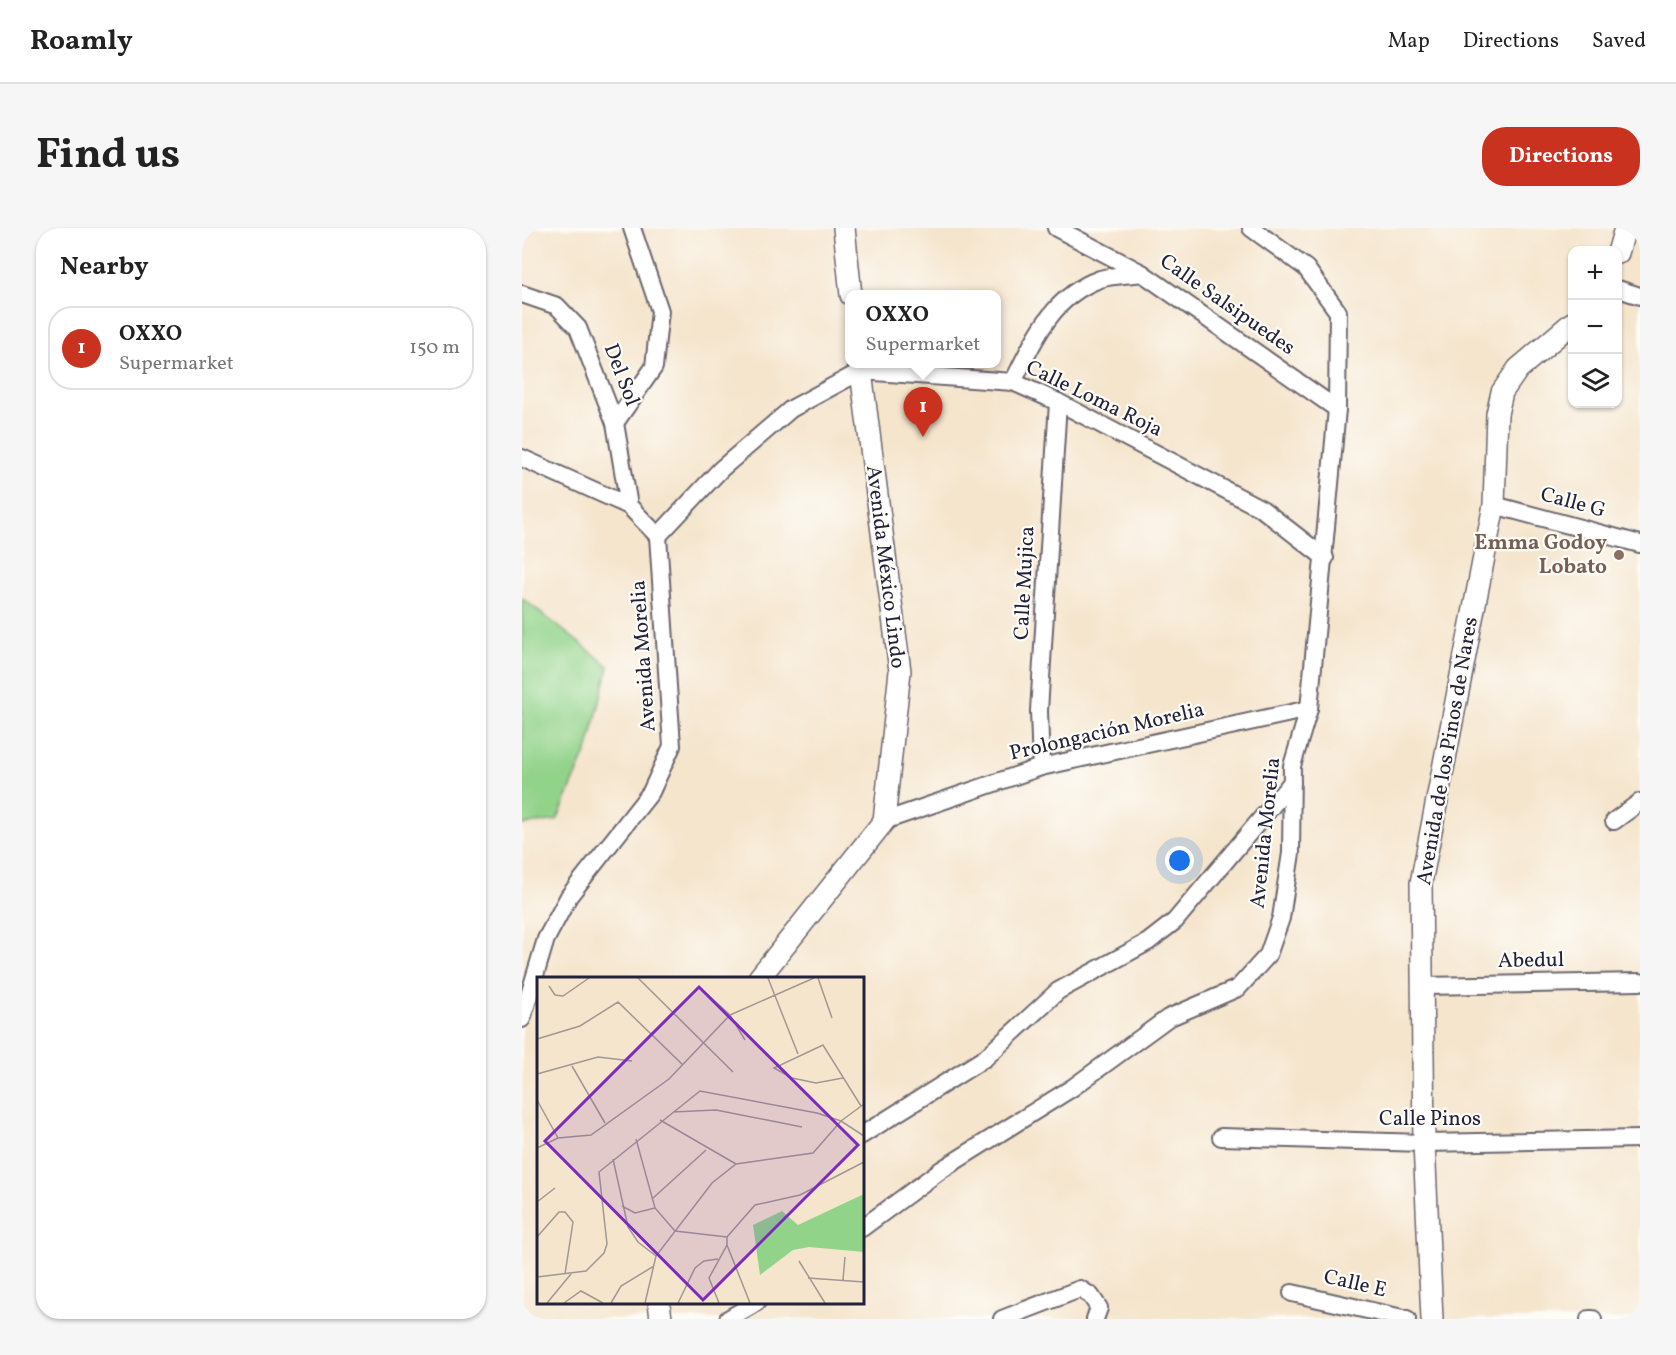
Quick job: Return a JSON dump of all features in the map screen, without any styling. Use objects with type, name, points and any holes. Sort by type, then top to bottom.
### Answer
[{"type":"street","points":[[615,423],[654,367],[660,311],[632,228]]},
{"type":"street","points":[[844,228],[851,290]]},
{"type":"street","name":"Calle Salsipuedes","points":[[1056,228],[1142,273],[1337,410]]},
{"type":"street","name":"Avenida Morelia","points":[[864,1227],[941,1170],[1071,1088],[1168,1018],[1238,988],[1268,955],[1281,918],[1291,854],[1292,766],[1309,709],[1325,558],[1337,410],[1338,312],[1306,268],[1251,228]]},
{"type":"street","points":[[1620,246],[1626,228]]},
{"type":"street","points":[[1013,382],[1042,324],[1069,294],[1101,279],[1142,273]]},
{"type":"street","points":[[1622,291],[1640,296]]},
{"type":"street","name":"Del Sol","points":[[522,294],[557,306],[578,327],[615,423],[629,506]]},
{"type":"street","name":"Avenida de los Pinos de Nares","points":[[1432,1319],[1424,1143],[1421,884],[1494,505],[1497,414],[1502,392],[1518,369],[1568,326]]},
{"type":"street","points":[[522,458],[629,506],[658,536],[721,469],[791,409],[858,368]]},
{"type":"street","name":"Avenida México Lindo","points":[[860,368],[900,671],[884,821]]},
{"type":"street","name":"Calle Loma Roja","points":[[870,368],[1013,382],[1058,402],[1262,509],[1325,558]]},
{"type":"street","name":"Calle Mujica","points":[[1041,767],[1040,711],[1058,402]]},
{"type":"street","name":"Calle G","points":[[1494,505],[1640,544]]},
{"type":"street","name":"Avenida Morelia","points":[[522,1019],[546,939],[569,896],[651,792],[672,746],[658,536]]},
{"type":"street","name":"Prolongación Morelia","points":[[884,821],[1041,767],[1309,709]]},
{"type":"street","points":[[864,1134],[985,1058],[1058,991],[1148,942],[1175,921],[1292,782]]},
{"type":"street","points":[[1614,821],[1640,802]]},
{"type":"street","points":[[760,977],[884,821]]},
{"type":"street","name":"Abedul","points":[[1423,986],[1640,981]]},
{"type":"street","name":"Calle Pinos","points":[[1221,1137],[1424,1143],[1640,1139]]},
{"type":"street","points":[[1002,1319],[1080,1289],[1091,1296],[1099,1308],[1095,1319]]},
{"type":"street","name":"Calle E","points":[[1292,1293],[1407,1319]]},
{"type":"street","points":[[659,1304],[661,1319]]},
{"type":"street","points":[[728,1319],[754,1304]]},
{"type":"green space","points":[[522,598],[609,666],[588,748],[557,820],[522,825]]},
{"type":"place","name":"OXXO","points":[[923,437]]},
{"type":"place","name":"Emma Godoy Lobato","points":[[1619,555]]}]
